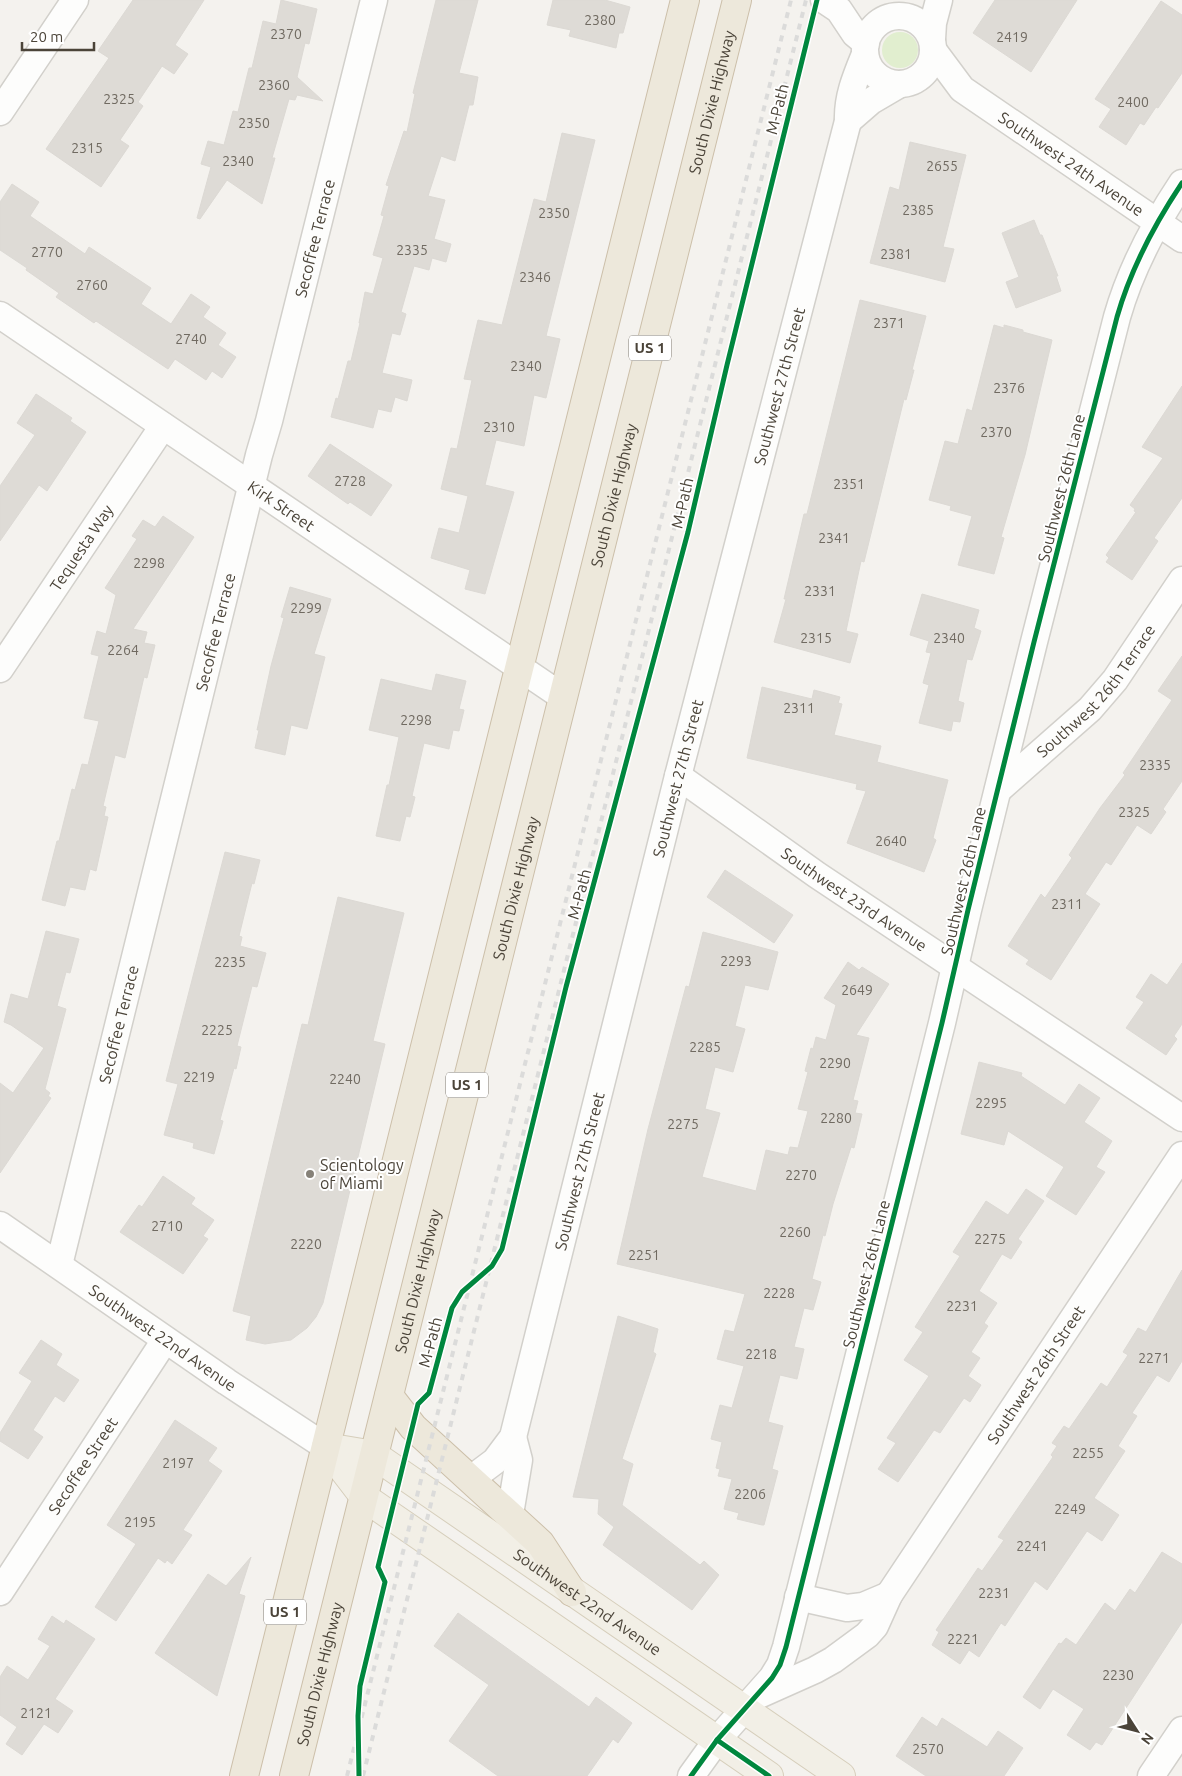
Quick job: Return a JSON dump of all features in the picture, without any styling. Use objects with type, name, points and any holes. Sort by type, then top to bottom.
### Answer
[{"type":"highway","name":"US 1","points":[[244,1776],[684,0]]},
{"type":"highway","points":[[706,121],[695,102],[695,89],[717,0]]},
{"type":"highway","name":"South Dixie Highway","points":[[294,1776],[736,0]]},
{"type":"highway","points":[[389,1396],[413,1427],[540,1543],[572,1592]]},
{"type":"main road","name":"Southwest 22nd Avenue","points":[[326,1447],[374,1455],[572,1592],[750,1703],[841,1776]]},
{"type":"main road","name":"Southwest 22nd Avenue","points":[[326,1447],[364,1498],[769,1776]]},
{"type":"street","points":[[0,112],[75,0]]},
{"type":"street","name":"Secoffee Terrace","points":[[59,1265],[374,0]]},
{"type":"street","points":[[866,49],[874,28],[923,0]]},
{"type":"street","points":[[848,121],[871,101],[905,83],[920,78],[927,70],[932,60],[933,23],[939,0]]},
{"type":"street","points":[[832,5],[893,17],[910,17],[927,30],[933,44]]},
{"type":"street","points":[[832,5],[866,49],[868,64],[881,79],[890,83],[905,83],[950,90],[962,88]]},
{"type":"street","name":"Southwest 24th Avenue","points":[[933,44],[962,88],[1182,239]]},
{"type":"street","name":"Southwest 27th Street","points":[[471,1479],[495,1461],[513,1437],[678,776],[848,121],[847,105],[866,49]]},
{"type":"street","name":"Southwest 26th Lane","points":[[798,1597],[1117,317],[1125,289],[1135,265],[1182,183]]},
{"type":"street","name":"Kirk Street","points":[[0,315],[519,669],[563,697]]},
{"type":"street","name":"Tequesta Way","points":[[0,669],[163,426]]},
{"type":"street","name":"Southwest 26th Terrace","points":[[998,790],[1090,709],[1115,680],[1182,580]]},
{"type":"street","name":"Southwest 23rd Avenue","points":[[678,776],[817,875],[1182,1118]]},
{"type":"street","name":"Southwest 26th Street","points":[[750,1703],[821,1667],[867,1635],[875,1626],[889,1595],[1182,1155]]},
{"type":"street","name":"Southwest 22nd Avenue","points":[[0,1225],[165,1340],[326,1447]]},
{"type":"street","name":"Secoffee Street","points":[[0,1592],[165,1340]]},
{"type":"street","name":"Southwest 27th Street","points":[[510,1514],[519,1460],[513,1437]]},
{"type":"street","points":[[798,1597],[847,1608],[863,1606],[889,1595]]},
{"type":"street","name":"Southwest 26th Street","points":[[691,1776],[717,1740],[772,1678],[780,1665],[798,1597]]},
{"type":"street","points":[[1151,1776],[1182,1730]]},
{"type":"green space","points":[[900,32],[907,33],[913,37],[917,43],[917,57],[913,63],[907,67],[900,68],[893,67],[887,63],[883,57],[882,50],[883,43],[887,37],[893,33]]},
{"type":"building","points":[[133,0],[204,0],[175,45],[188,54],[174,74],[162,66],[138,102],[143,106],[120,140],[129,146],[101,187],[46,149],[109,58],[98,51]]},
{"type":"building","points":[[281,0],[317,9],[309,44],[305,43],[297,77],[323,101],[297,95],[295,100],[289,99],[272,158],[275,158],[262,204],[227,180],[200,219],[197,218],[211,167],[201,164],[208,141],[224,145],[233,111],[238,112],[249,68],[252,68],[263,21],[276,24]]},
{"type":"building","points":[[436,0],[478,0],[459,73],[478,77],[473,105],[469,105],[455,161],[441,156],[428,196],[445,200],[434,239],[451,244],[446,262],[432,258],[429,270],[414,266],[401,312],[406,314],[400,335],[392,333],[382,373],[412,380],[407,401],[395,397],[391,412],[378,409],[373,428],[331,417],[348,361],[351,361],[365,292],[373,294],[383,258],[373,255],[384,216],[381,215],[389,186],[386,185],[404,131],[407,132],[415,94],[413,93]]},
{"type":"building","points":[[553,0],[605,0],[630,7],[623,33],[619,33],[616,48],[569,36],[571,30],[547,25]]},
{"type":"building","points":[[995,0],[1077,0],[1031,72],[973,33]]},
{"type":"building","points":[[1161,1],[1182,15],[1182,73],[1158,108],[1156,107],[1144,125],[1140,123],[1126,145],[1099,127],[1111,109],[1095,99]]},
{"type":"building","points":[[562,133],[595,140],[546,336],[560,339],[546,398],[534,395],[524,446],[496,440],[485,485],[514,492],[485,594],[465,589],[470,570],[431,558],[439,528],[459,533],[468,496],[441,489],[451,448],[457,449],[472,380],[464,379],[478,320],[502,325],[534,199],[546,202]]},
{"type":"building","points":[[910,142],[966,155],[943,247],[954,249],[945,282],[870,263],[890,187],[899,190]]},
{"type":"building","points":[[12,184],[39,202],[30,216],[85,254],[89,247],[151,288],[141,304],[171,324],[191,294],[210,307],[203,317],[226,333],[218,345],[236,357],[222,378],[212,371],[206,380],[175,359],[168,369],[56,297],[59,293],[0,250],[0,202]]},
{"type":"building","points":[[1034,220],[1058,276],[1056,276],[1061,291],[1016,308],[1006,282],[1019,277],[1002,233]]},
{"type":"building","points":[[860,300],[926,316],[912,370],[914,370],[906,400],[904,399],[864,562],[861,561],[846,631],[858,634],[850,663],[774,642],[786,599],[784,599],[804,514],[807,514]]},
{"type":"building","points":[[994,325],[1004,328],[1004,325],[1052,340],[1025,455],[1001,537],[1004,538],[994,574],[958,565],[972,516],[950,510],[951,506],[929,500],[945,441],[958,444],[967,409],[972,411]]},
{"type":"building","points":[[1182,386],[1182,498],[1154,538],[1158,541],[1132,580],[1106,562],[1109,558],[1106,555],[1136,512],[1130,505],[1163,458],[1142,447]]},
{"type":"building","points":[[36,394],[72,418],[70,421],[86,432],[47,491],[39,485],[0,541],[0,486],[35,435],[17,423]]},
{"type":"building","points":[[330,444],[392,485],[371,516],[350,502],[348,504],[308,476]]},
{"type":"building","points":[[163,516],[194,537],[133,629],[147,632],[144,643],[155,645],[147,678],[144,677],[125,758],[115,755],[103,806],[106,807],[104,816],[108,817],[96,871],[90,869],[85,890],[70,887],[65,906],[42,900],[72,789],[75,790],[82,764],[88,765],[99,721],[84,718],[99,656],[91,654],[97,631],[106,634],[116,595],[105,588],[137,539],[132,536],[143,520],[155,527]]},
{"type":"building","points":[[290,587],[331,599],[314,654],[325,657],[307,729],[291,725],[285,755],[255,748],[271,666],[284,618],[281,617]]},
{"type":"building","points":[[922,594],[979,610],[974,628],[981,631],[972,660],[967,659],[958,701],[964,703],[960,722],[953,721],[951,731],[919,723],[929,685],[923,683],[931,653],[926,652],[929,641],[910,635]]},
{"type":"building","points":[[1182,656],[1182,781],[1163,809],[1166,812],[1151,834],[1137,825],[1111,865],[1106,862],[1085,894],[1100,904],[1051,980],[1026,964],[1029,960],[1008,946],[1041,894],[1045,898],[1072,858],[1069,855],[1100,808],[1125,775],[1123,773],[1172,700],[1158,691]]},
{"type":"building","points":[[436,674],[466,681],[459,709],[464,710],[459,731],[453,730],[449,749],[424,743],[412,796],[415,797],[410,817],[406,816],[400,841],[376,836],[399,737],[369,730],[381,679],[432,691]]},
{"type":"building","points":[[762,687],[812,699],[814,690],[840,697],[838,703],[842,704],[834,735],[881,746],[877,762],[948,780],[933,838],[936,840],[924,872],[847,843],[866,791],[856,789],[857,784],[747,758]]},
{"type":"building","points":[[225,852],[260,860],[254,884],[252,883],[239,936],[242,937],[240,946],[266,953],[257,987],[252,986],[237,1046],[241,1047],[220,1120],[223,1121],[214,1154],[193,1148],[194,1143],[164,1135],[178,1084],[166,1081]]},
{"type":"building","points":[[725,870],[793,915],[774,943],[707,897]]},
{"type":"building","name":"Scientology of Miami","points":[[338,897],[404,913],[373,1041],[385,1044],[323,1303],[316,1317],[307,1328],[291,1340],[265,1344],[246,1340],[251,1316],[233,1311],[302,1024],[308,1025]]},
{"type":"building","points":[[46,931],[79,939],[70,973],[66,972],[57,1006],[66,1009],[45,1089],[50,1093],[48,1096],[51,1098],[0,1173],[0,1083],[13,1093],[44,1048],[4,1022],[11,994],[28,999]]},
{"type":"building","points":[[703,932],[778,952],[768,990],[745,985],[735,1026],[745,1029],[733,1072],[715,1067],[705,1109],[720,1113],[702,1177],[756,1191],[766,1150],[788,1155],[790,1147],[798,1148],[808,1111],[798,1109],[808,1072],[805,1071],[811,1048],[813,1049],[816,1037],[826,1040],[836,1005],[824,998],[848,962],[859,970],[862,967],[889,984],[856,1035],[869,1038],[853,1100],[858,1101],[855,1113],[862,1114],[854,1148],[851,1147],[825,1236],[823,1235],[812,1279],[821,1282],[813,1310],[804,1308],[794,1347],[804,1349],[797,1379],[780,1375],[768,1422],[783,1426],[772,1469],[778,1471],[764,1525],[737,1519],[739,1513],[724,1509],[732,1479],[718,1476],[720,1469],[716,1468],[722,1442],[711,1439],[720,1405],[732,1408],[744,1366],[717,1359],[725,1330],[734,1332],[745,1294],[617,1264],[648,1129],[686,986],[689,987]]},
{"type":"building","points":[[1182,963],[1182,1024],[1174,1036],[1177,1039],[1166,1055],[1126,1028],[1144,1002],[1136,997],[1151,974],[1167,985]]},
{"type":"building","points":[[979,1062],[1022,1073],[1021,1076],[1065,1105],[1079,1084],[1100,1098],[1084,1122],[1112,1141],[1096,1167],[1105,1172],[1076,1215],[1046,1196],[1064,1167],[1008,1131],[1004,1145],[961,1134]]},
{"type":"building","points":[[163,1176],[195,1198],[191,1204],[214,1220],[203,1236],[208,1239],[183,1274],[120,1232],[139,1205],[142,1207]]},
{"type":"building","points":[[1026,1189],[1044,1201],[1018,1239],[1022,1242],[1011,1259],[1002,1254],[979,1291],[997,1303],[984,1323],[988,1326],[971,1352],[980,1358],[968,1376],[981,1385],[970,1402],[964,1398],[940,1433],[934,1430],[898,1482],[878,1469],[896,1443],[887,1438],[929,1376],[904,1360],[923,1332],[915,1327],[960,1256],[953,1252],[986,1201],[1008,1215]]},
{"type":"building","points":[[1182,1270],[1182,1361],[1169,1382],[1157,1375],[1132,1413],[1137,1416],[1118,1446],[1125,1451],[1094,1498],[1119,1515],[1102,1541],[1087,1531],[1047,1590],[1035,1581],[1005,1626],[1001,1623],[979,1657],[969,1650],[960,1664],[932,1645],[939,1632],[936,1630],[978,1568],[982,1571],[1004,1540],[998,1537],[1053,1457],[1051,1455],[1057,1446],[1052,1443],[1064,1426],[1069,1429],[1101,1383],[1107,1387],[1128,1355],[1123,1352],[1138,1328],[1146,1332]]},
{"type":"building","points":[[618,1316],[658,1329],[653,1352],[656,1354],[622,1459],[633,1464],[622,1505],[700,1565],[704,1561],[719,1575],[692,1610],[603,1545],[614,1527],[598,1514],[599,1499],[573,1497]]},
{"type":"building","points":[[41,1340],[62,1354],[56,1365],[79,1380],[64,1402],[55,1396],[33,1430],[43,1437],[28,1459],[0,1441],[0,1433],[32,1381],[19,1373]]},
{"type":"building","points":[[175,1420],[217,1448],[208,1461],[222,1471],[183,1530],[192,1535],[172,1564],[167,1560],[165,1563],[158,1558],[116,1621],[95,1607],[136,1544],[107,1525]]},
{"type":"building","points":[[1162,1552],[1182,1564],[1182,1622],[1102,1745],[1096,1742],[1090,1750],[1067,1735],[1084,1709],[1053,1689],[1040,1709],[1023,1697],[1059,1643],[1061,1644],[1066,1638],[1076,1645],[1105,1603],[1115,1611],[1130,1589],[1135,1593]]},
{"type":"building","points":[[251,1557],[239,1594],[245,1596],[217,1696],[155,1653],[208,1574],[226,1586]]},
{"type":"building","points":[[458,1613],[589,1707],[596,1697],[632,1723],[618,1743],[613,1739],[587,1776],[498,1776],[449,1741],[489,1685],[434,1646]]},
{"type":"building","points":[[52,1616],[64,1624],[66,1620],[95,1639],[55,1699],[73,1711],[58,1733],[44,1724],[22,1755],[6,1744],[17,1727],[0,1715],[0,1677],[7,1666],[28,1680],[50,1646],[38,1639]]},
{"type":"building","points":[[922,1717],[937,1727],[942,1718],[987,1747],[998,1731],[1023,1748],[1004,1776],[926,1776],[896,1756]]},
{"type":"railway","points":[[347,1776],[791,0]]},
{"type":"railway","points":[[363,1776],[806,0]]},
{"type":"cycle path","name":"M-Path","points":[[359,1776],[358,1716],[360,1686],[385,1582],[378,1567],[418,1404],[429,1393],[452,1308],[462,1292],[492,1266],[502,1249],[566,987],[688,532],[817,0]]},
{"type":"cycle path","points":[[691,1776],[717,1740],[772,1678],[780,1665],[786,1647],[942,1023],[1034,642],[1117,317],[1129,281],[1144,247],[1182,183]]},
{"type":"cycle path","points":[[717,1740],[769,1776]]},
{"type":"place","name":"Scientology of Miami","points":[[310,1174]]}]
